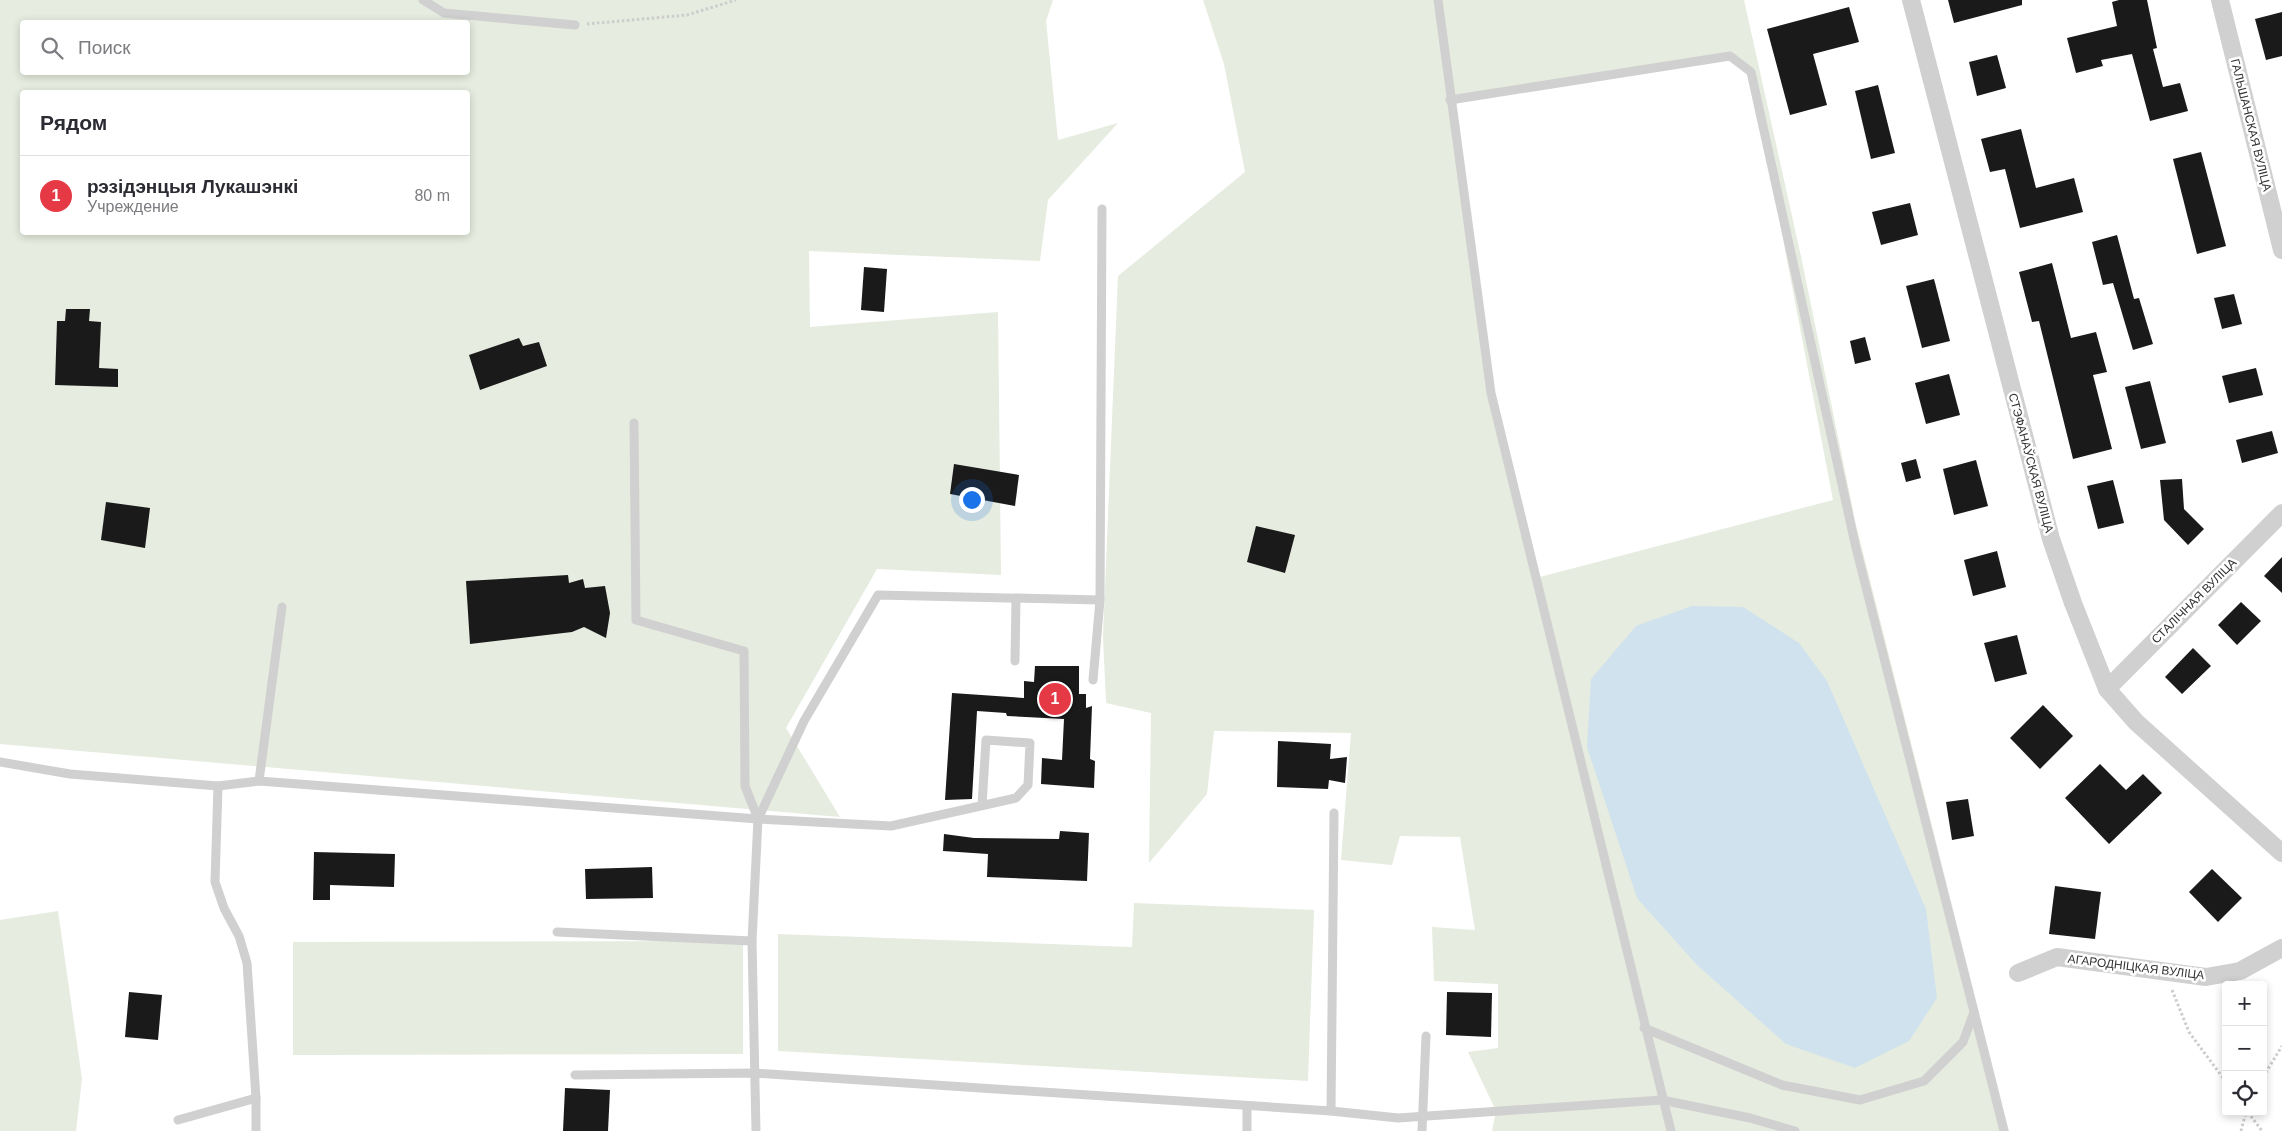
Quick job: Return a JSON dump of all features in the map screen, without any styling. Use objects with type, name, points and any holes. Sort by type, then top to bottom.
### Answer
[{"type":"street","name":"СТЭФАНАЎСКАЯ ВУЛІЦА","points":[[1911,0],[2051,538],[2073,603],[2107,689],[2136,722],[2282,853]]},
{"type":"street","name":"ГАЛЬШАНСКАЯ ВУЛІЦА","points":[[2220,0],[2282,250]]},
{"type":"street","name":"СТАЛІЧНАЯ ВУЛІЦА","points":[[2107,689],[2282,513]]},
{"type":"street","name":"АГАРОДНІЦКАЯ ВУЛІЦА","points":[[2018,973],[2056,957],[2206,977],[2240,971],[2282,948]]},
{"type":"lane","points":[[423,0],[444,13],[576,25]]},
{"type":"lane","points":[[1438,0],[1491,393],[1644,1028],[1671,1131]]},
{"type":"lane","points":[[1450,100],[1730,56],[1751,72],[1856,548],[2004,1131]]},
{"type":"lane","points":[[1093,680],[1100,600],[1102,208]]},
{"type":"lane","points":[[634,423],[636,620],[744,652],[745,786],[758,819]]},
{"type":"lane","points":[[756,1131],[752,941],[758,819],[804,721],[878,595],[1100,600]]},
{"type":"lane","points":[[1015,662],[1016,598]]},
{"type":"lane","points":[[259,781],[282,607]]},
{"type":"lane","points":[[0,762],[70,774],[218,786],[259,781],[758,819],[891,826],[982,806],[1016,798],[1028,785],[1030,744],[986,740],[982,806]]},
{"type":"lane","points":[[218,786],[215,882],[224,908],[239,936],[247,964],[256,1098],[256,1131]]},
{"type":"lane","points":[[1331,1111],[1334,813]]},
{"type":"lane","points":[[557,932],[752,941]]},
{"type":"lane","points":[[1644,1028],[1782,1085],[1860,1100],[1924,1081],[1963,1042],[1974,1012]]},
{"type":"lane","points":[[1422,1131],[1426,1036]]},
{"type":"lane","points":[[575,1075],[754,1072],[1331,1111],[1398,1118],[1662,1100],[1708,1111],[1750,1118],[1795,1131]]},
{"type":"lane","points":[[178,1120],[256,1098]]},
{"type":"lane","points":[[1247,1106],[1247,1131]]},
{"type":"path","points":[[576,25],[688,15],[736,0]]},
{"type":"path","points":[[2164,971],[2189,1032],[2222,1077]]},
{"type":"path","points":[[2267,1071],[2282,1046]]},
{"type":"path","points":[[2241,1131],[2246,1116]]},
{"type":"path","points":[[2250,1116],[2262,1131]]},
{"type":"shaded area","points":[[0,0],[1053,0],[1046,21],[1058,140],[1118,123],[1048,200],[1040,261],[809,251],[810,327],[998,312],[1001,575],[877,569],[786,728],[840,817],[0,744]]},
{"type":"shaded area","points":[[1203,0],[1744,0],[1802,261],[1856,525],[2009,1131],[1492,1131],[1496,1111],[1468,1052],[1498,1048],[1498,984],[1434,981],[1432,927],[1475,930],[1460,837],[1400,836],[1392,865],[1341,860],[1351,733],[1214,731],[1207,794],[1149,863],[1151,713],[1106,703],[1103,636],[1118,276],[1245,172],[1224,64]],"holes":[[[1730,56],[1751,72],[1833,500],[1536,578],[1491,393],[1451,100]]]},
{"type":"shaded area","points":[[1134,903],[1314,910],[1308,1081],[778,1051],[778,934],[1132,947]]},
{"type":"shaded area","points":[[58,911],[82,1079],[76,1131],[0,1131],[0,920]]},
{"type":"shaded area","points":[[743,941],[743,1054],[293,1055],[293,942]]},
{"type":"water","points":[[1692,606],[1743,607],[1799,643],[1827,681],[1926,909],[1937,998],[1909,1041],[1855,1068],[1786,1044],[1697,965],[1637,898],[1587,747],[1591,679],[1636,626]]},
{"type":"building","points":[[1948,0],[2022,0],[2022,5],[1954,23]]},
{"type":"building","points":[[2119,0],[2147,0],[2157,48],[2153,49],[2163,87],[2180,83],[2188,111],[2150,121],[2132,54],[2101,60],[2103,66],[2076,73],[2067,38],[2117,26],[2112,2]]},
{"type":"building","points":[[1849,7],[1859,42],[1813,54],[1827,105],[1790,115],[1767,29]]},
{"type":"building","points":[[2282,12],[2282,56],[2266,60],[2255,19]]},
{"type":"building","points":[[1997,55],[2006,88],[1977,96],[1969,62]]},
{"type":"building","points":[[1878,85],[1895,153],[1871,159],[1855,91]]},
{"type":"building","points":[[2021,129],[2036,188],[2074,178],[2083,212],[2020,228],[2005,169],[1990,172],[1981,139]]},
{"type":"building","points":[[2201,152],[2226,246],[2197,254],[2173,159]]},
{"type":"building","points":[[1910,203],[1918,235],[1881,245],[1872,212]]},
{"type":"building","points":[[2117,235],[2134,299],[2139,298],[2153,344],[2133,350],[2113,283],[2103,285],[2092,242]]},
{"type":"building","points":[[2052,263],[2071,338],[2096,332],[2107,372],[2093,375],[2112,449],[2073,459],[2039,321],[2032,322],[2019,272]]},
{"type":"building","points":[[864,267],[887,269],[884,312],[861,310]]},
{"type":"building","points":[[1934,279],[1950,341],[1922,348],[1906,286]]},
{"type":"building","points":[[2234,294],[2242,324],[2222,329],[2214,298]]},
{"type":"building","points":[[66,309],[90,309],[89,321],[101,322],[99,368],[118,369],[118,387],[55,385],[57,321],[65,321]]},
{"type":"building","points":[[1865,337],[1871,360],[1855,364],[1850,341]]},
{"type":"building","points":[[519,338],[523,346],[539,342],[547,366],[480,390],[469,355]]},
{"type":"building","points":[[2256,368],[2263,395],[2229,403],[2222,376]]},
{"type":"building","points":[[1949,374],[1960,415],[1926,424],[1915,383]]},
{"type":"building","points":[[2150,381],[2166,443],[2141,449],[2125,387]]},
{"type":"building","points":[[2272,431],[2278,453],[2242,463],[2236,440]]},
{"type":"building","points":[[1916,459],[1921,478],[1906,482],[1901,463]]},
{"type":"building","points":[[1976,460],[1988,506],[1954,515],[1943,469]]},
{"type":"building","points":[[954,464],[1019,475],[1015,506],[950,494]]},
{"type":"building","points":[[2182,479],[2184,509],[2204,529],[2188,545],[2164,520],[2160,480]]},
{"type":"building","points":[[2113,480],[2124,523],[2098,529],[2087,486]]},
{"type":"building","points":[[106,502],[150,508],[145,548],[101,540]]},
{"type":"building","points":[[1256,526],[1295,535],[1285,573],[1247,562]]},
{"type":"building","points":[[1997,551],[2006,587],[1973,596],[1964,560]]},
{"type":"building","points":[[2282,557],[2282,593],[2264,576]]},
{"type":"building","points":[[568,575],[569,583],[583,579],[585,588],[605,586],[610,613],[606,638],[584,627],[572,632],[470,644],[466,581]]},
{"type":"building","points":[[2241,602],[2261,621],[2237,645],[2218,625]]},
{"type":"building","points":[[2017,635],[2027,674],[1995,682],[1984,643]]},
{"type":"building","points":[[2193,648],[2211,666],[2182,694],[2165,677]]},
{"type":"building","points":[[1035,666],[1079,666],[1079,694],[1086,694],[1086,708],[1092,706],[1090,759],[1095,761],[1094,788],[1041,784],[1042,758],[1062,760],[1064,719],[1007,716],[1006,713],[977,711],[972,799],[945,800],[952,693],[1024,698],[1024,681],[1034,682]]},
{"type":"building","points":[[2043,705],[2073,736],[2040,769],[2010,738]]},
{"type":"building","points":[[1278,741],[1331,744],[1330,759],[1347,757],[1345,783],[1329,780],[1328,789],[1277,787]]},
{"type":"building","points":[[2100,764],[2126,790],[2143,774],[2162,793],[2109,844],[2065,798]]},
{"type":"building","points":[[1968,799],[1974,836],[1952,840],[1946,802]]},
{"type":"building","points":[[1060,831],[1089,833],[1087,881],[987,877],[988,854],[943,851],[944,834],[974,838],[1059,839]]},
{"type":"building","points":[[314,852],[395,854],[394,887],[330,885],[330,900],[313,900]]},
{"type":"building","points":[[652,867],[653,898],[586,899],[585,869]]},
{"type":"building","points":[[2212,869],[2242,898],[2218,922],[2189,892]]},
{"type":"building","points":[[2055,886],[2101,892],[2095,939],[2049,934]]},
{"type":"building","points":[[129,992],[162,995],[158,1040],[125,1037]]},
{"type":"building","points":[[1447,992],[1492,993],[1491,1037],[1446,1035]]},
{"type":"building","points":[[565,1088],[610,1090],[608,1131],[563,1131]]},
{"type":"place","name":"рэзідэнцыя Лукашэнкі","points":[[1055,699]]}]
